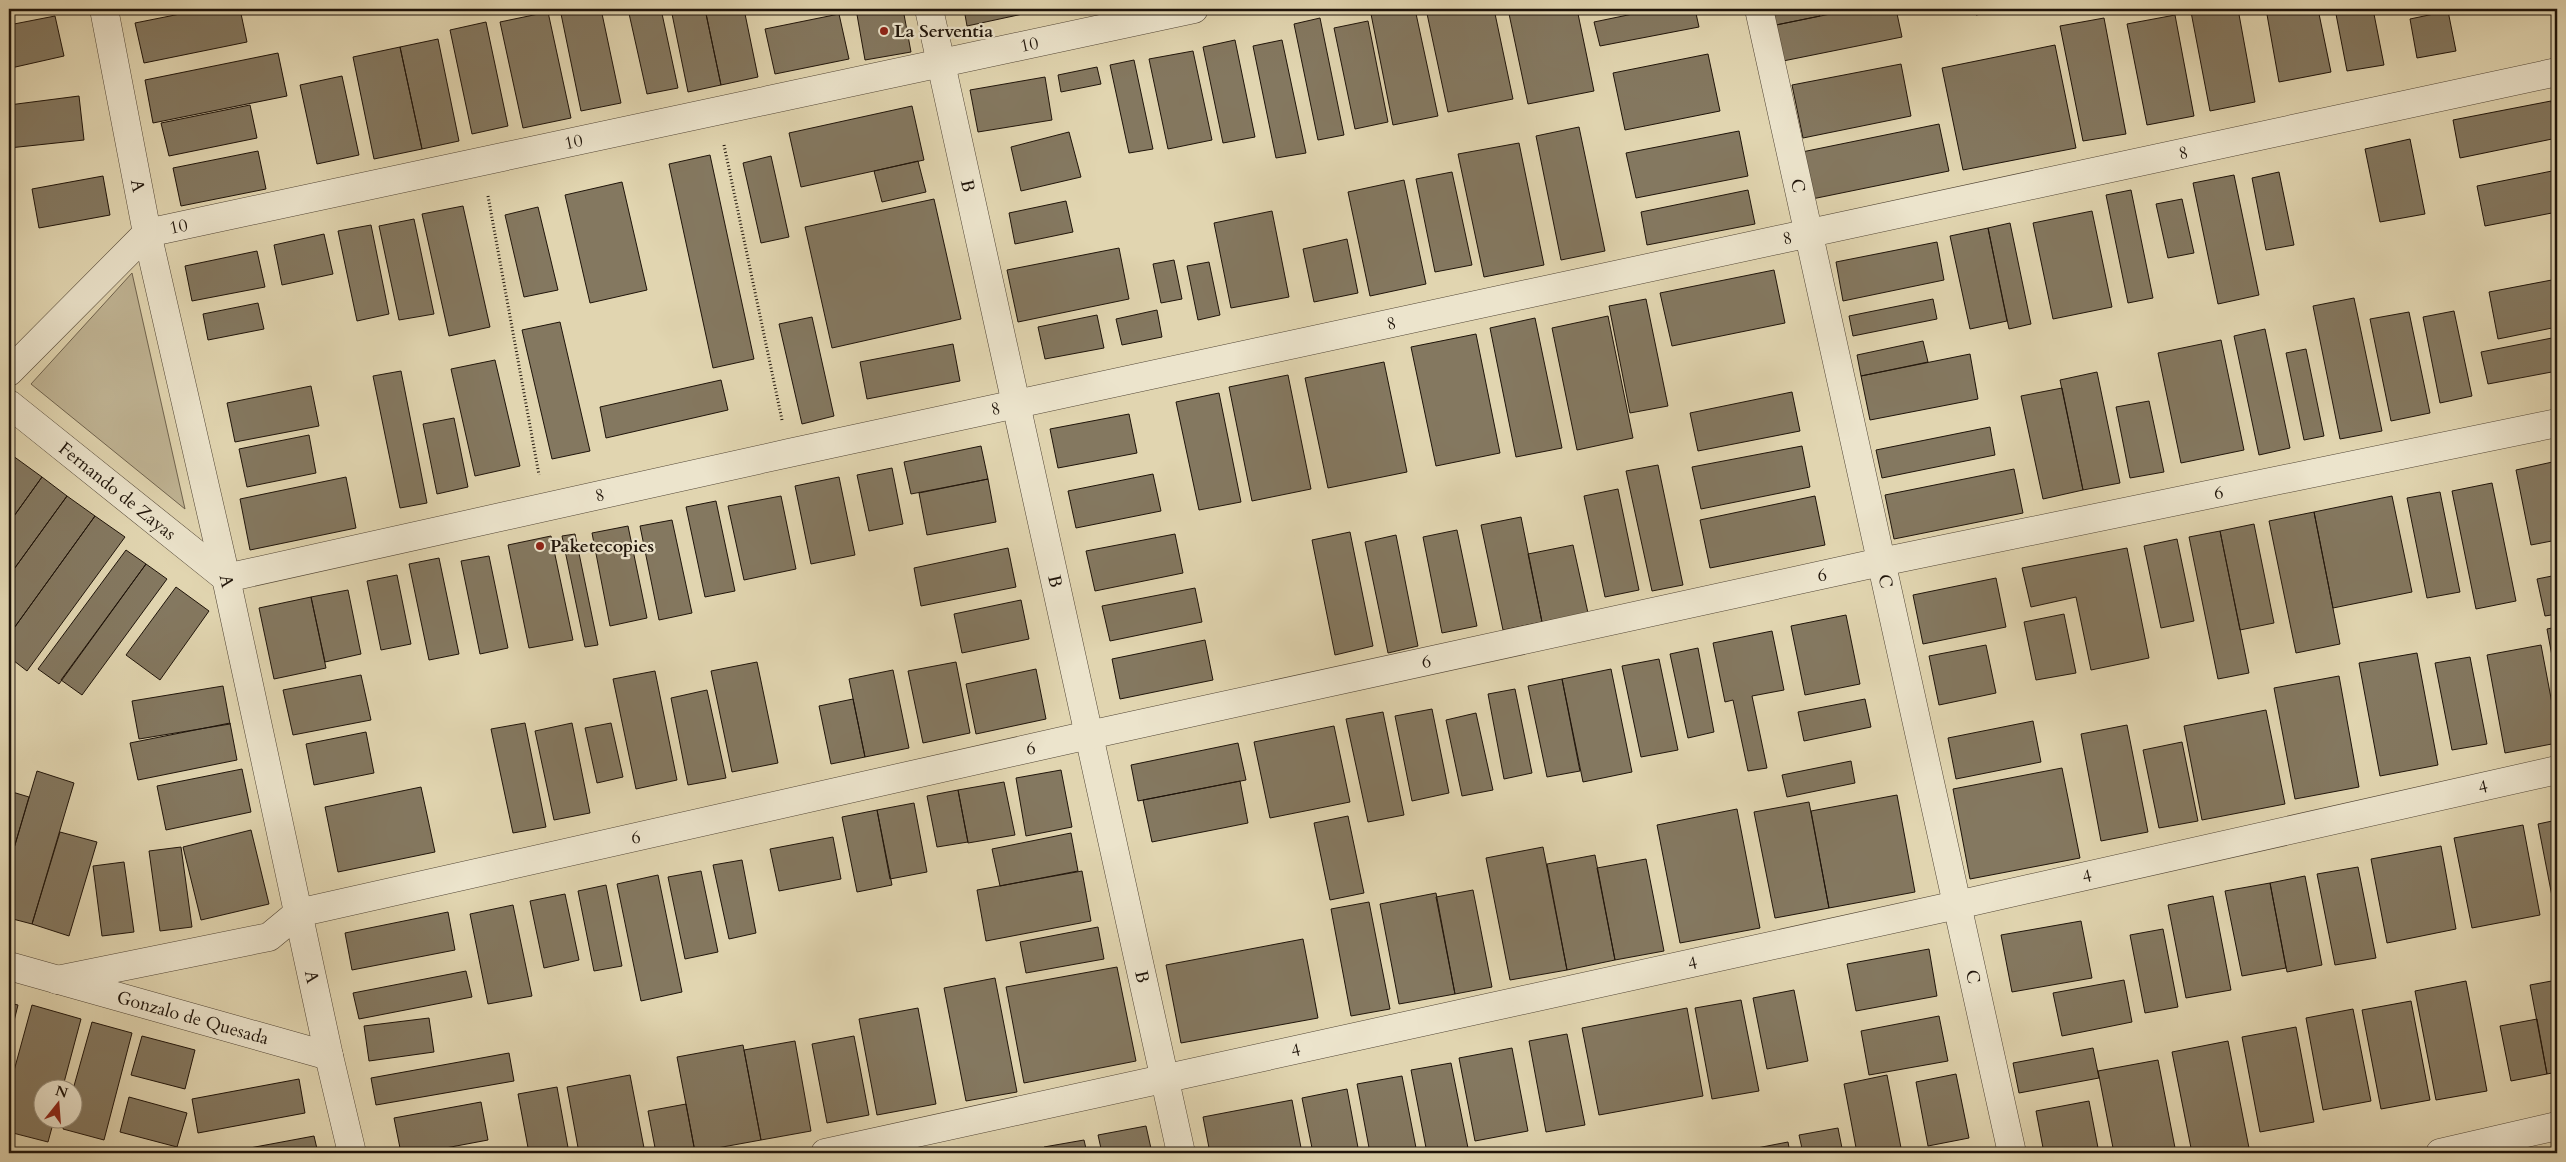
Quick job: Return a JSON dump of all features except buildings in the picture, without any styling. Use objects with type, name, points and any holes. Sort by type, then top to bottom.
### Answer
[{"type":"street","name":"A","points":[[104,9],[147,232],[226,578],[329,1056],[352,1153]]},
{"type":"street","name":"B","points":[[928,9],[1181,1153]]},
{"type":"street","name":"10","points":[[9,372],[147,232],[1194,9]]},
{"type":"street","name":"C","points":[[1759,9],[2012,1153]]},
{"type":"street","name":"8","points":[[226,578],[544,506],[2557,72]]},
{"type":"street","name":"Fernando de Zayas","points":[[9,404],[226,578]]},
{"type":"street","name":"6","points":[[298,913],[1089,735],[1881,562],[2557,423]]},
{"type":"street","name":"4","points":[[825,1153],[1957,905],[2557,770]]},
{"type":"street","name":"Gonzalo de Quesada","points":[[57,980],[269,937],[298,913]]},
{"type":"street","name":"Gonzalo de Quesada","points":[[9,966],[329,1056]]},
{"type":"street","points":[[2440,1153],[2557,1126]]},
{"type":"path","points":[[717,110],[789,453]]},
{"type":"path","points":[[482,160],[544,506]]},
{"type":"shaded area","points":[[132,273],[185,509],[31,384]]},
{"type":"place","name":"La Serventia","points":[[884,31]]},
{"type":"place","name":"Paketecopies","points":[[540,546]]}]
